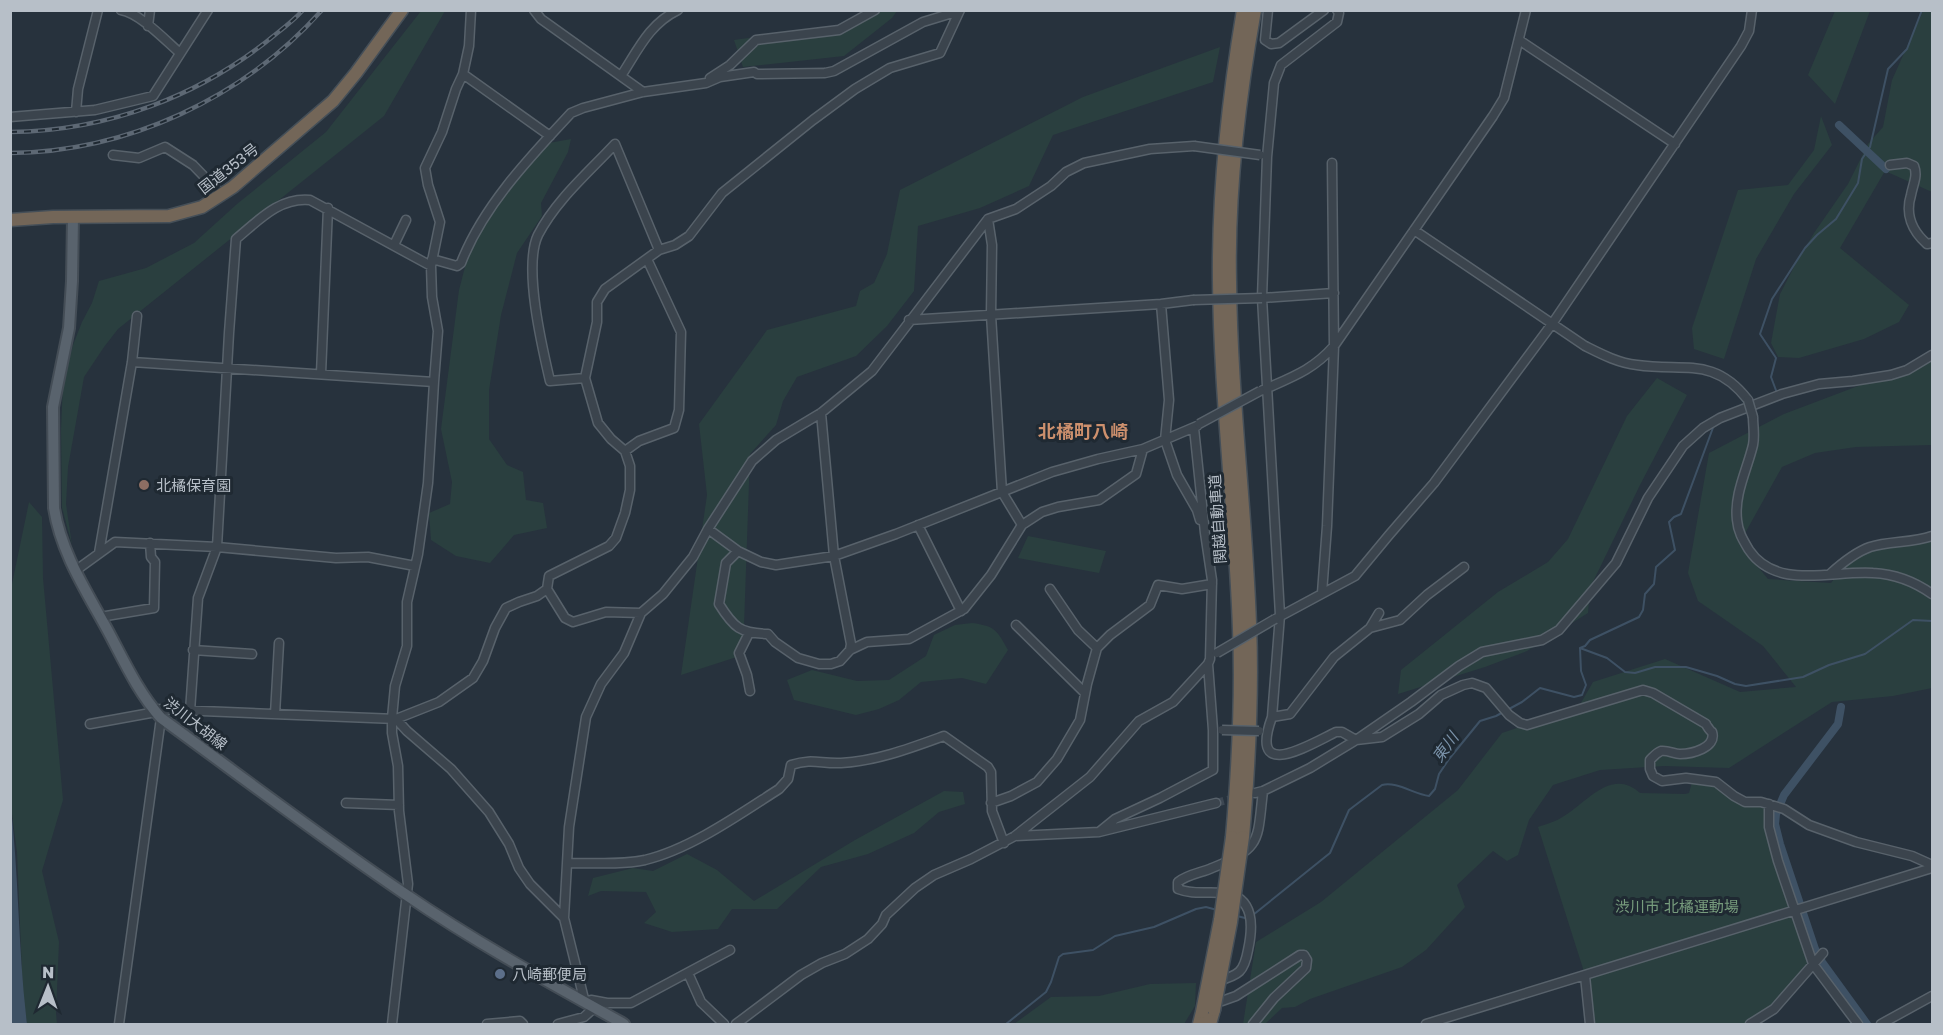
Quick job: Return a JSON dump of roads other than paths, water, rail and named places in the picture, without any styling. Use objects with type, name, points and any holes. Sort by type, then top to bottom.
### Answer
[{"type":"highway","name":"国道353号","points":[[10,220],[169,216],[188,213],[202,207],[222,195],[338,96],[402,10]]},
{"type":"highway","name":"関越自動車道","points":[[1237,837],[1240,650],[1222,376],[1219,279],[1222,178],[1243,10]]},
{"type":"highway","name":"関越自動車道","points":[[1199,1024],[1208,1011],[1231,922],[1237,837],[1251,715],[1250,623],[1233,377],[1230,279],[1236,149],[1243,84],[1255,10]]},
{"type":"highway","name":"関越自動車道","points":[[1208,1011],[1210,1024]]},
{"type":"main road","name":"渋川大胡線","points":[[73,217],[71,308],[68,337],[54,407],[54,508],[61,540],[75,571],[142,695],[157,713],[406,896],[528,970],[624,1024]]},
{"type":"street","points":[[76,112],[78,89],[98,10]]},
{"type":"street","points":[[121,10],[148,26],[180,53]]},
{"type":"street","points":[[148,26],[150,10]]},
{"type":"street","points":[[10,117],[95,110],[153,96],[208,10]]},
{"type":"street","points":[[392,1024],[408,884],[403,855],[398,766],[392,733],[395,686],[407,646],[407,602],[418,554],[428,483],[438,331],[432,297],[432,263],[440,222],[428,185],[426,168],[463,75],[469,46],[471,10]]},
{"type":"street","points":[[534,10],[541,18],[643,92]]},
{"type":"street","points":[[621,76],[652,28],[667,15],[678,10]]},
{"type":"street","points":[[699,84],[729,65],[756,40],[839,30],[875,10]]},
{"type":"street","points":[[1268,10],[1265,40],[1270,44],[1279,43],[1324,10]]},
{"type":"street","points":[[1336,10],[1340,13],[1337,22],[1281,65],[1273,88],[1263,156],[1264,390],[1277,617],[1272,717],[1263,731],[1267,750],[1275,755],[1286,756],[1336,732],[1342,732],[1356,740],[1382,737],[1419,714],[1440,694],[1472,683],[1486,688],[1509,715],[1527,725],[1643,690],[1653,693],[1706,724],[1712,732],[1712,739],[1706,747],[1696,752],[1680,754],[1665,750],[1656,753],[1650,760],[1653,776],[1662,781],[1686,778],[1716,782],[1745,802],[1784,808],[1809,825],[1856,842],[1912,856],[1932,866]]},
{"type":"street","points":[[708,529],[738,551],[761,562],[776,565],[834,556],[1053,472],[1143,449],[1197,426],[1264,390],[1307,371],[1323,359],[1334,346],[1504,98],[1526,10]]},
{"type":"street","points":[[736,1024],[801,975],[845,954],[868,939],[882,924],[886,915],[915,888],[934,875],[1015,836],[1090,777],[1139,721],[1173,702],[1211,659],[1277,617],[1355,576],[1434,483],[1552,324],[1741,46],[1749,31],[1752,10]]},
{"type":"street","points":[[190,711],[198,598],[217,548],[236,239],[271,209],[290,201],[310,200],[432,263],[457,266],[461,264],[468,245],[511,178],[571,113],[643,92],[699,84],[720,77],[754,72],[757,75],[825,73],[838,70],[923,22],[959,11]]},
{"type":"street","points":[[641,613],[606,612],[573,622],[565,618],[547,589],[549,576],[609,546],[616,538],[630,490],[630,466],[625,451],[598,423],[585,378],[597,322],[597,302],[605,289],[659,250],[675,245],[689,236],[722,193],[855,89],[890,68],[940,53],[959,11]]},
{"type":"street","points":[[1519,40],[1675,144]]},
{"type":"street","points":[[463,75],[550,136]]},
{"type":"street","points":[[585,378],[550,381],[540,341],[531,262],[537,237],[557,206],[615,144],[659,250]]},
{"type":"street","points":[[589,1005],[564,918],[569,827],[586,717],[601,684],[624,653],[641,613],[663,594],[693,557],[708,529],[752,461],[776,440],[821,413],[872,371],[988,219],[1016,209],[1072,168],[1084,163],[1150,149],[1194,146],[1263,156]]},
{"type":"street","points":[[113,154],[139,158],[165,147],[193,165],[222,195]]},
{"type":"street","points":[[1890,165],[1907,162],[1914,166],[1915,182],[1909,202],[1909,219],[1923,241],[1932,243]]},
{"type":"street","points":[[1322,593],[1334,346],[1332,163]]},
{"type":"street","points":[[321,374],[328,208]]},
{"type":"street","points":[[988,219],[992,245],[990,315],[1002,492],[1022,525]]},
{"type":"street","points":[[394,245],[406,220]]},
{"type":"street","points":[[1414,230],[1585,346],[1620,362],[1638,366],[1694,368],[1715,373],[1726,378],[1738,388],[1748,400],[1753,417],[1753,442],[1739,491],[1737,507],[1739,532],[1753,556],[1770,569],[1796,575],[1887,574],[1920,586],[1932,594]]},
{"type":"street","points":[[625,451],[639,441],[674,428],[678,410],[681,332],[647,259]]},
{"type":"street","points":[[909,320],[1193,300],[1334,293]]},
{"type":"street","points":[[1161,304],[1169,400],[1165,440],[1177,475],[1197,510],[1205,533]]},
{"type":"street","points":[[99,553],[132,362],[137,316]]},
{"type":"street","points":[[1253,1024],[1274,998],[1306,968],[1307,960],[1304,955],[1300,955],[1236,996],[1222,1001],[1211,995],[1214,982],[1235,976],[1243,968],[1252,926],[1247,907],[1240,899],[1226,893],[1190,893],[1178,889],[1177,885],[1188,875],[1211,869],[1237,857],[1254,843],[1259,831],[1259,792],[1310,768],[1356,740],[1482,652],[1542,640],[1559,630],[1616,563],[1648,498],[1683,446],[1703,428],[1720,418],[1782,394],[1819,384],[1891,375],[1907,370],[1932,355]]},
{"type":"street","points":[[132,362],[434,382]]},
{"type":"street","points":[[821,413],[834,556],[851,644],[850,650]]},
{"type":"street","points":[[1099,832],[1115,819],[1213,770],[1217,730],[1211,659],[1212,584],[1205,533],[1197,426]]},
{"type":"street","points":[[738,551],[726,563],[719,604],[736,627],[749,633],[768,634],[775,642],[798,658],[819,664],[831,664],[840,661],[850,650],[867,642],[909,639],[961,611],[991,575],[1022,525],[1042,512],[1099,500],[1136,474],[1143,449]]},
{"type":"street","points":[[918,525],[961,611]]},
{"type":"street","points":[[1830,574],[1839,566],[1870,548],[1922,540],[1932,536]]},
{"type":"street","points":[[75,571],[115,542],[336,558],[368,557],[415,566]]},
{"type":"street","points":[[100,617],[154,608],[155,562],[151,557],[150,543]]},
{"type":"street","points":[[1370,628],[1400,620],[1427,595],[1464,567]]},
{"type":"street","points":[[992,803],[1037,782],[1057,759],[1080,720],[1097,648],[1150,605],[1158,585],[1182,589],[1212,584]]},
{"type":"street","points":[[90,724],[157,713],[190,711],[394,718],[439,702],[473,678],[506,608],[537,596],[547,589]]},
{"type":"street","points":[[1050,589],[1078,630],[1097,648]]},
{"type":"street","points":[[1272,717],[1290,714],[1334,657],[1370,628],[1379,613]]},
{"type":"street","points":[[1016,625],[1085,693]]},
{"type":"street","points":[[749,633],[739,653],[750,692]]},
{"type":"street","points":[[275,714],[279,643]]},
{"type":"street","points":[[193,650],[252,654]]},
{"type":"street","points":[[120,1024],[157,713]]},
{"type":"street","points":[[394,718],[451,769],[489,812],[530,884],[564,918]]},
{"type":"street","points":[[1217,730],[1263,731]]},
{"type":"street","points":[[567,863],[626,863],[647,859],[698,838],[779,789],[788,779],[791,765],[806,760],[841,763],[870,759],[944,736],[988,767],[991,772],[992,811],[1004,843]]},
{"type":"street","points":[[346,803],[399,805]]},
{"type":"street","points":[[1015,836],[1099,832],[1216,803]]},
{"type":"street","points":[[1771,805],[1769,827],[1813,964],[1858,1024]]},
{"type":"street","points":[[1426,1024],[1932,866]]},
{"type":"street","points":[[558,1024],[584,1017],[591,1000],[631,1003],[730,950]]},
{"type":"street","points":[[1750,1024],[1774,1009],[1823,953]]},
{"type":"street","points":[[688,973],[701,1002],[724,1024]]},
{"type":"street","points":[[1585,976],[1590,1024]]},
{"type":"street","points":[[1883,1024],[1932,996]]},
{"type":"street","points":[[487,1024],[520,1021],[523,1024]]},
{"type":"water","points":[[10,799],[22,968],[27,1024],[11,1024]]},
{"type":"waterway","points":[[1777,393],[1771,377],[1776,358],[1760,334],[1772,299],[1805,248],[1836,219],[1858,183],[1862,159],[1870,147],[1888,69],[1907,49],[1922,10]]},
{"type":"waterway","points":[[1839,125],[1886,169]]},
{"type":"waterway","points":[[1580,648],[1590,640],[1639,617],[1643,610],[1645,594],[1654,584],[1656,567],[1675,550],[1669,522],[1681,514],[1714,425]]},
{"type":"waterway","name":"東川","points":[[1580,648],[1607,658],[1625,672],[1635,673],[1655,667],[1686,667],[1746,686],[1803,677],[1829,665],[1865,654],[1913,620],[1932,621]]},
{"type":"waterway","name":"東川","points":[[1253,915],[1330,853],[1349,810],[1382,785],[1399,786],[1429,796],[1435,789],[1439,774],[1449,759],[1480,721],[1496,716],[1522,702],[1540,688],[1574,697],[1582,695],[1586,685],[1581,671],[1580,648]]},
{"type":"waterway","points":[[1841,707],[1838,724],[1784,795],[1776,814],[1775,824],[1815,949],[1867,1024]]},
{"type":"waterway","name":"東川","points":[[1006,1024],[1046,992],[1059,957],[1063,954],[1093,950],[1115,936],[1154,927],[1196,909],[1206,907],[1217,910]]},
{"type":"waterway","name":"東川","points":[[1237,916],[1249,919]]},
{"type":"tunnel","points":[[1216,803],[1238,797]]},
{"type":"railway","points":[[10,132],[82,125],[152,106],[185,92],[247,56],[303,10]]},
{"type":"railway","points":[[10,153],[54,150],[97,143],[140,131],[181,114],[220,94],[257,69],[291,41],[322,10]]},
{"type":"place","name":"北橘保育園","points":[[144,485]]},
{"type":"place","name":"八崎郵便局","points":[[500,974]]},
{"type":"district","name":"北橘町八崎","points":[[1083,431]]},
{"type":"park label","name":"渋川市 北橘運動場","points":[[1677,906]]}]
